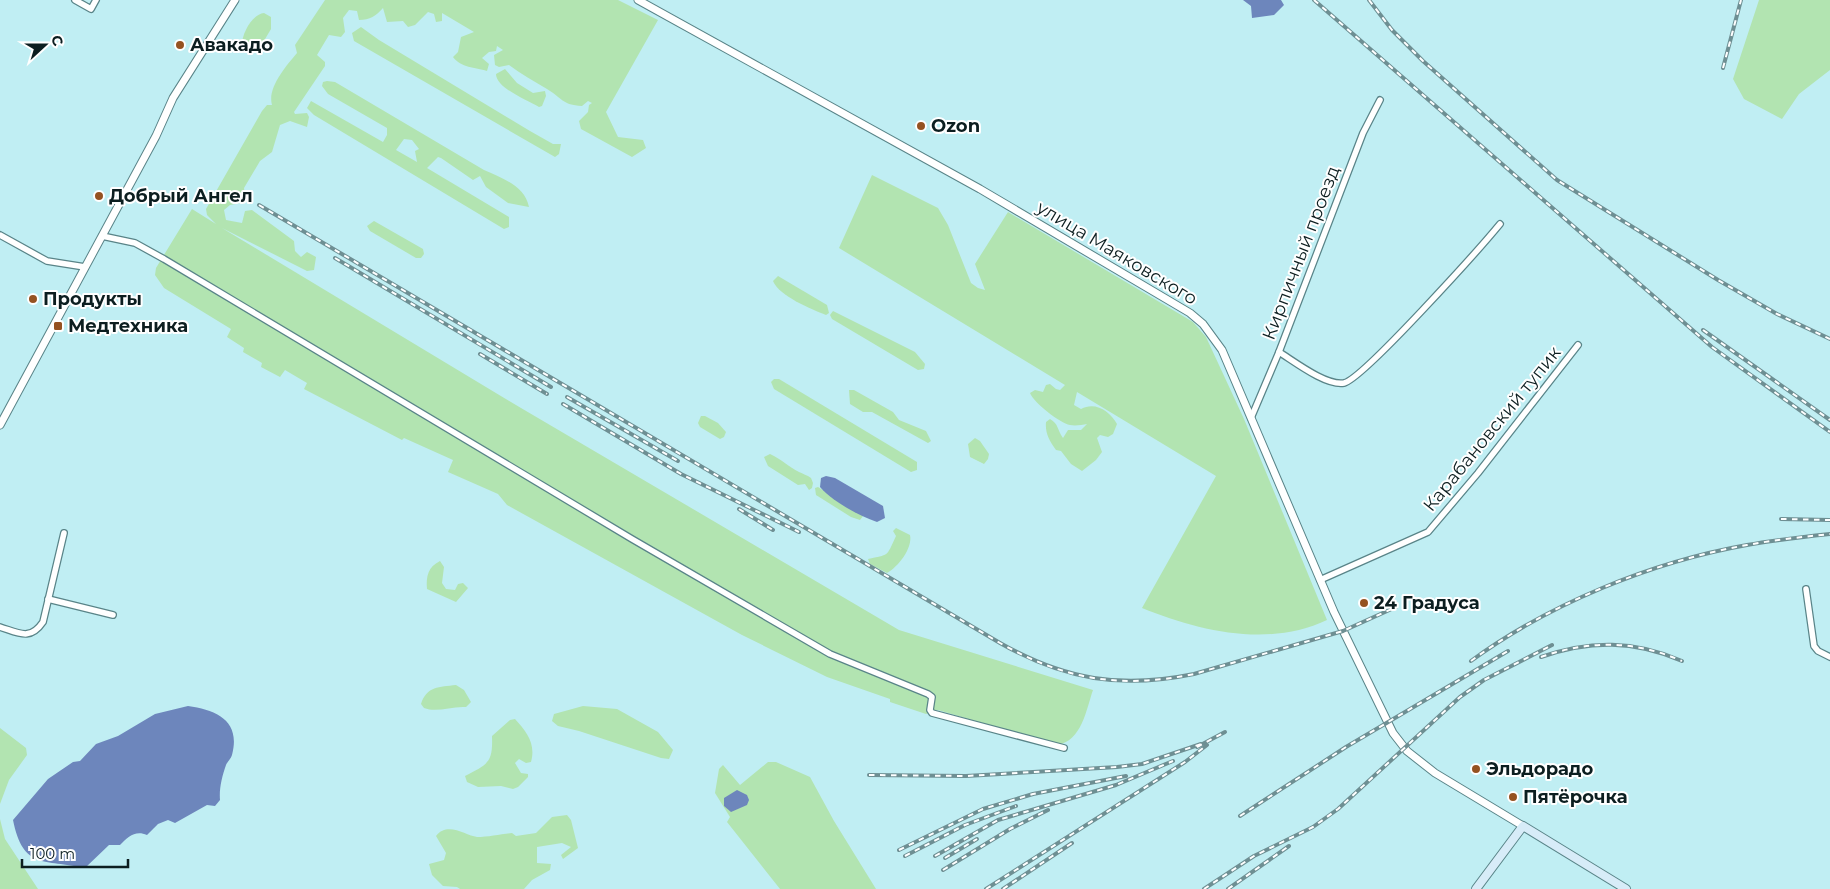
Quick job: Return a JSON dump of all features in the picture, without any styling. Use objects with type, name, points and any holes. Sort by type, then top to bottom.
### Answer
[{"type":"main road","points":[[1476,889],[1523,826],[1626,889]]},
{"type":"street","points":[[75,0],[91,9],[96,0]]},
{"type":"street","points":[[0,425],[156,136],[173,98],[235,0]]},
{"type":"street","name":"улица Маяковского","points":[[638,0],[974,185],[1190,313],[1214,338],[1251,418],[1320,580],[1382,714],[1393,733],[1407,750],[1435,773],[1523,826]]},
{"type":"street","name":"Кирпичный проезд","points":[[1251,418],[1279,352],[1363,133],[1380,100]]},
{"type":"street","points":[[1279,352],[1316,375],[1337,383],[1351,380],[1414,319],[1500,224]]},
{"type":"street","points":[[0,235],[48,261],[85,267]]},
{"type":"street","points":[[102,236],[135,243],[164,259],[624,534],[830,654],[928,694],[932,697],[930,710],[932,713],[1064,748]]},
{"type":"street","name":"Карабановский тупик","points":[[1320,580],[1428,532],[1478,473],[1578,345]]},
{"type":"street","points":[[0,627],[22,634],[32,634],[43,622],[64,532]]},
{"type":"street","points":[[1806,589],[1814,646],[1818,651],[1830,657]]},
{"type":"street","points":[[48,599],[113,615]]},
{"type":"green space","points":[[325,0],[618,0],[658,20],[606,112],[618,137],[643,140],[646,148],[632,157],[581,129],[579,121],[588,112],[589,105],[592,103],[588,101],[582,106],[570,104],[509,65],[499,67],[495,65],[494,55],[503,50],[497,46],[496,51],[489,52],[482,58],[489,64],[487,71],[468,67],[456,61],[453,57],[458,52],[461,37],[474,32],[442,13],[442,21],[436,22],[434,14],[428,12],[415,25],[408,27],[403,21],[387,22],[383,8],[372,17],[363,20],[359,20],[357,11],[349,10],[343,18],[345,32],[341,37],[329,35],[317,55],[325,62],[325,66],[294,112],[295,114],[307,113],[309,117],[307,127],[290,121],[280,125],[272,152],[260,161],[244,188],[245,196],[241,203],[230,205],[224,210],[226,220],[242,223],[245,211],[252,210],[294,241],[295,251],[301,257],[307,252],[316,257],[314,270],[307,271],[222,228],[521,408],[899,630],[1093,690],[1082,724],[1072,738],[1057,745],[938,710],[926,714],[827,677],[742,635],[507,505],[498,494],[448,472],[453,460],[404,438],[402,440],[304,389],[307,383],[285,370],[280,377],[261,367],[262,363],[243,352],[244,348],[227,337],[231,329],[164,288],[155,275],[156,268],[192,209],[216,224],[207,215],[206,209],[262,111],[267,105],[272,105],[271,98],[275,85],[297,53],[295,45]]},
{"type":"green space","points":[[1759,0],[1830,0],[1830,70],[1799,94],[1782,119],[1744,99],[1733,79]]},
{"type":"green space","points":[[264,13],[271,17],[271,29],[258,51],[247,52],[242,46],[245,31],[255,17]]},
{"type":"green space","points":[[361,27],[379,40],[530,131],[553,144],[561,144],[559,154],[555,157],[354,41],[352,33]]},
{"type":"green space","points":[[505,69],[517,83],[533,93],[545,91],[546,96],[542,106],[539,107],[520,97],[501,84],[496,74]]},
{"type":"green space","points":[[323,82],[335,82],[484,170],[512,184],[523,193],[529,207],[508,203],[486,187],[480,176],[473,180],[441,158],[438,157],[427,168],[509,217],[509,227],[504,229],[314,115],[307,108],[311,101],[383,142],[387,135],[387,128],[328,94],[322,86]],"holes":[[[404,139],[412,140],[419,149],[415,151],[417,162],[396,150]]]},
{"type":"green space","points":[[872,175],[938,208],[948,225],[971,283],[978,288],[985,290],[975,264],[1008,212],[1193,322],[1206,337],[1244,419],[1327,620],[1281,633],[1258,635],[1234,633],[1187,624],[1142,608],[1216,476],[1077,392],[1074,405],[1081,409],[1092,406],[1102,409],[1117,424],[1113,434],[1108,437],[1100,435],[1097,438],[1102,452],[1096,460],[1082,471],[1071,464],[1061,451],[1056,450],[1051,443],[1047,433],[1046,422],[1050,419],[1053,421],[1063,438],[1068,430],[1081,430],[1087,424],[1072,425],[1060,421],[1042,407],[1030,393],[1035,390],[1043,392],[1046,385],[1050,384],[1060,390],[1065,385],[839,248]]},
{"type":"green space","points":[[374,221],[423,249],[424,254],[421,258],[416,258],[370,231],[367,226]]},
{"type":"green space","points":[[778,276],[827,305],[829,313],[826,315],[788,297],[776,287],[773,281]]},
{"type":"green space","points":[[833,311],[915,352],[925,364],[924,369],[918,370],[832,319],[830,315]]},
{"type":"green space","points":[[774,379],[779,379],[917,462],[917,470],[911,472],[774,389],[771,382]]},
{"type":"green space","points":[[849,390],[854,390],[893,412],[899,420],[926,431],[931,441],[928,443],[872,412],[863,412],[850,404]]},
{"type":"green space","points":[[701,416],[705,416],[718,423],[726,432],[724,437],[720,439],[700,427],[698,423]]},
{"type":"green space","points":[[975,438],[980,441],[989,454],[984,464],[970,457],[968,444]]},
{"type":"green space","points":[[770,454],[811,478],[812,488],[809,490],[805,484],[798,485],[768,466],[764,457]]},
{"type":"green space","points":[[818,487],[863,516],[860,520],[851,517],[816,495],[815,488]]},
{"type":"green space","points":[[896,528],[910,535],[909,546],[904,557],[887,573],[870,564],[868,559],[888,552],[896,536],[893,531]]},
{"type":"green space","points":[[440,561],[444,567],[442,583],[446,589],[455,590],[458,584],[463,583],[468,588],[456,602],[427,589],[430,569]]},
{"type":"green space","points":[[456,685],[464,690],[471,702],[466,707],[434,710],[424,708],[421,704],[427,694],[434,688]]},
{"type":"green space","points":[[583,706],[617,709],[658,732],[673,750],[669,759],[558,726],[552,721],[554,714]]},
{"type":"green space","points":[[515,719],[527,734],[531,744],[531,762],[526,763],[519,759],[515,763],[521,773],[528,774],[528,777],[518,787],[513,789],[501,786],[478,787],[467,782],[465,776],[484,765],[490,757],[492,736],[510,720]]},
{"type":"green space","points":[[0,728],[26,748],[27,755],[9,780],[0,804]]},
{"type":"green space","points":[[768,762],[776,762],[810,777],[834,821],[876,889],[780,889],[727,822],[730,817],[715,793],[719,769],[723,765],[740,785]]},
{"type":"green space","points":[[567,815],[571,820],[578,848],[563,859],[561,855],[571,847],[562,843],[537,847],[537,863],[551,864],[550,870],[532,880],[524,889],[460,889],[443,886],[432,875],[429,864],[444,860],[446,853],[436,836],[441,832],[451,829],[477,837],[512,833],[516,836],[536,833],[552,817]]},
{"type":"green space","points":[[0,819],[5,839],[38,889],[0,889]]},
{"type":"water","points":[[1243,0],[1281,0],[1284,5],[1274,15],[1252,18],[1251,6]]},
{"type":"water","points":[[826,476],[835,478],[883,506],[885,518],[877,522],[839,503],[820,487],[821,478]]},
{"type":"water","points":[[188,706],[217,714],[230,726],[233,734],[232,755],[223,774],[220,800],[215,806],[207,805],[175,823],[168,820],[158,824],[147,835],[135,834],[120,845],[109,845],[85,868],[47,862],[29,855],[17,836],[13,820],[48,779],[73,762],[80,761],[96,744],[118,736],[155,714]]},
{"type":"water","points":[[737,790],[747,795],[749,800],[747,805],[731,812],[724,806],[724,798]]},
{"type":"railway","points":[[1314,0],[1712,347],[1830,432]]},
{"type":"railway","points":[[1369,0],[1392,30],[1423,61],[1557,180],[1718,280],[1777,314],[1830,339]]},
{"type":"railway","points":[[1723,68],[1741,0]]},
{"type":"railway","points":[[259,205],[1000,643],[1047,666],[1094,678],[1118,681],[1142,681],[1194,674],[1343,631],[1396,607]]},
{"type":"railway","points":[[335,258],[551,387]]},
{"type":"railway","points":[[1703,330],[1830,420]]},
{"type":"railway","points":[[480,354],[547,394]]},
{"type":"railway","points":[[567,397],[678,461]]},
{"type":"railway","points":[[563,404],[681,474],[799,532]]},
{"type":"railway","points":[[739,509],[773,530]]},
{"type":"railway","points":[[1781,519],[1830,520]]},
{"type":"railway","points":[[1471,661],[1501,640],[1534,621],[1602,588],[1638,574],[1674,562],[1747,545],[1830,534]]},
{"type":"railway","points":[[1204,889],[1254,856],[1313,827],[1338,809],[1460,697],[1484,680],[1552,645]]},
{"type":"railway","points":[[1541,657],[1559,651],[1594,645],[1612,645],[1647,649],[1682,661]]},
{"type":"railway","points":[[1240,816],[1346,747],[1508,651]]},
{"type":"railway","points":[[1197,747],[1225,732]]},
{"type":"railway","points":[[869,775],[966,776],[1117,767],[1142,764],[1201,744]]},
{"type":"railway","points":[[986,889],[1185,762],[1207,745]]},
{"type":"railway","points":[[935,856],[998,820],[1116,785],[1173,761]]},
{"type":"railway","points":[[899,850],[983,809],[1033,794],[1126,776]]},
{"type":"railway","points":[[905,856],[965,825],[1016,806]]},
{"type":"railway","points":[[943,870],[1010,829],[1048,810]]},
{"type":"railway","points":[[945,858],[977,839]]},
{"type":"railway","points":[[1003,889],[1072,843]]},
{"type":"railway","points":[[1228,889],[1289,846]]},
{"type":"place","name":"Авакадо","points":[[180,45]]},
{"type":"place","name":"Ozon","points":[[921,126]]},
{"type":"place","name":"Добрый Ангел","points":[[99,196]]},
{"type":"place","name":"Продукты","points":[[33,299]]},
{"type":"place","name":"Медтехника","points":[[58,326]]},
{"type":"place","name":"24 Градуса","points":[[1364,603]]},
{"type":"place","name":"Эльдорадо","points":[[1476,769]]},
{"type":"place","name":"Пятёрочка","points":[[1513,797]]}]
